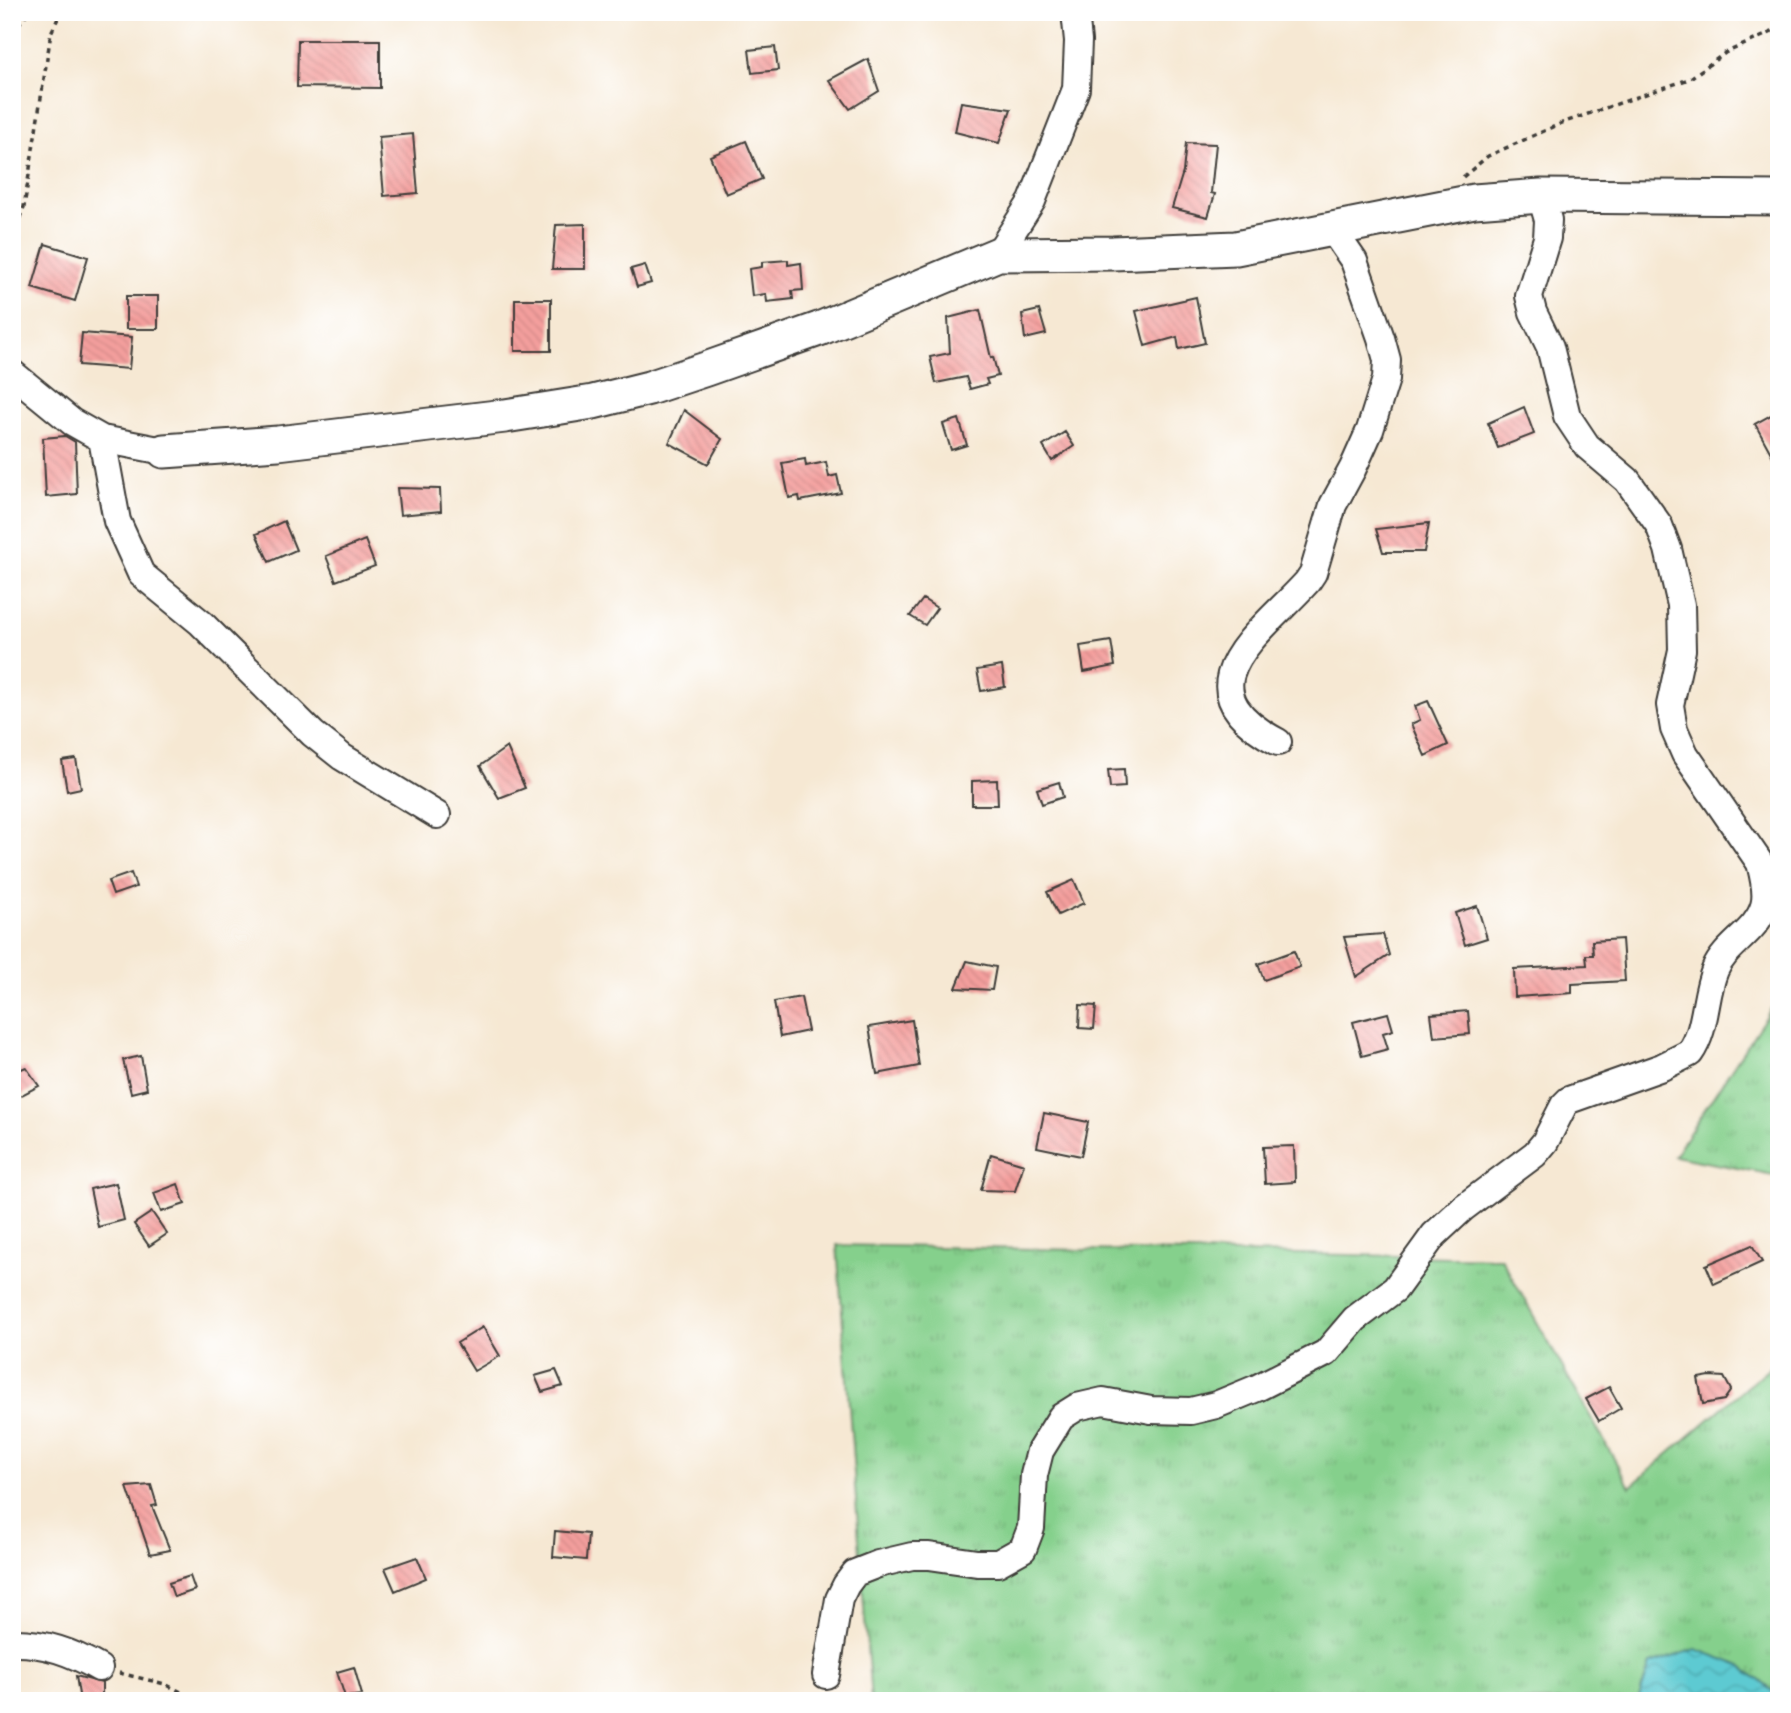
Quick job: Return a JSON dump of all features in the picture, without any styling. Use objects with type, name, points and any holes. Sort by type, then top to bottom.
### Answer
[{"type":"main road","points":[[164,451],[278,443],[505,416],[593,402],[671,380],[819,330],[998,254],[1236,248],[1475,201],[1541,196],[1779,198]]},
{"type":"street","points":[[998,254],[1032,201],[1076,89],[1078,41],[1075,12]]},
{"type":"street","points":[[826,1675],[839,1599],[845,1585],[855,1573],[912,1556],[999,1563],[1023,1549],[1031,1528],[1034,1475],[1040,1451],[1061,1418],[1077,1407],[1103,1401],[1151,1410],[1191,1411],[1216,1405],[1257,1388],[1326,1353],[1356,1319],[1395,1289],[1434,1235],[1453,1217],[1535,1154],[1569,1100],[1662,1067],[1690,1053],[1703,1023],[1715,969],[1764,906],[1760,863],[1685,754],[1674,729],[1670,705],[1682,650],[1681,605],[1668,549],[1659,525],[1627,480],[1587,446],[1577,433],[1567,416],[1550,347],[1533,312],[1529,296],[1547,238],[1548,220],[1541,196]]},
{"type":"street","points":[[1278,742],[1256,731],[1240,716],[1229,693],[1228,677],[1235,660],[1257,633],[1313,573],[1333,505],[1370,430],[1386,379],[1387,360],[1354,261],[1332,229]]},
{"type":"street","points":[[12,373],[72,422],[102,439],[164,451]]},
{"type":"street","points":[[102,439],[117,520],[141,574],[201,623],[313,734],[342,757],[437,815]]},
{"type":"street","points":[[12,1643],[32,1643],[75,1654],[99,1668]]},
{"type":"path","points":[[12,33],[28,12]]},
{"type":"path","points":[[12,237],[24,207],[51,33],[61,12]]},
{"type":"path","points":[[1456,183],[1488,156],[1562,123],[1689,79],[1725,52],[1779,29]]},
{"type":"path","points":[[99,1668],[165,1684],[199,1701]]},
{"type":"green space","points":[[1779,997],[1779,1176],[1674,1156]]},
{"type":"green space","points":[[837,1245],[1501,1258],[1630,1487],[1779,1359],[1779,1696],[1741,1666],[1650,1664],[1638,1701],[871,1701]]},
{"type":"water","points":[[1696,1649],[1741,1666],[1779,1696],[1779,1701],[1638,1701],[1650,1664]]},
{"type":"building","points":[[298,40],[380,40],[380,88],[297,87]]},
{"type":"building","points":[[775,47],[778,70],[752,73],[749,50]]},
{"type":"building","points":[[868,59],[879,91],[850,109],[829,80]]},
{"type":"building","points":[[961,102],[1011,109],[999,143],[955,132]]},
{"type":"building","points":[[413,134],[418,193],[384,196],[379,137]]},
{"type":"building","points":[[746,141],[762,179],[726,194],[710,156]]},
{"type":"building","points":[[1186,143],[1216,144],[1211,193],[1215,194],[1208,217],[1172,208],[1183,172]]},
{"type":"building","points":[[585,224],[585,269],[552,269],[556,225]]},
{"type":"building","points":[[45,244],[88,257],[75,301],[32,288]]},
{"type":"building","points":[[788,260],[788,265],[801,263],[803,290],[792,291],[793,299],[767,302],[766,294],[752,296],[749,269],[762,267],[762,262]]},
{"type":"building","points":[[645,265],[651,283],[637,287],[631,269]]},
{"type":"building","points":[[126,296],[158,296],[158,329],[126,329]]},
{"type":"building","points":[[1196,297],[1205,343],[1179,349],[1177,337],[1145,346],[1136,311]]},
{"type":"building","points":[[515,299],[551,299],[551,351],[515,351]]},
{"type":"building","points":[[980,310],[998,376],[986,379],[988,384],[970,389],[966,377],[936,383],[930,357],[950,353],[948,318]]},
{"type":"building","points":[[1039,310],[1046,334],[1025,339],[1022,314]]},
{"type":"building","points":[[82,333],[132,337],[129,369],[79,365]]},
{"type":"building","points":[[1524,407],[1534,434],[1498,448],[1488,423]]},
{"type":"building","points":[[684,410],[722,439],[708,464],[669,443]]},
{"type":"building","points":[[1773,414],[1779,426],[1779,468],[1755,424]]},
{"type":"building","points":[[959,419],[967,445],[951,450],[943,424]]},
{"type":"building","points":[[1065,432],[1074,446],[1052,461],[1043,446]]},
{"type":"building","points":[[65,436],[75,442],[77,494],[46,497],[43,438]]},
{"type":"building","points":[[805,459],[806,466],[826,462],[829,477],[837,475],[841,493],[800,501],[799,496],[789,498],[782,463]]},
{"type":"building","points":[[397,488],[440,489],[441,511],[400,515]]},
{"type":"building","points":[[284,521],[296,550],[269,562],[256,534]]},
{"type":"building","points":[[1429,523],[1424,552],[1383,552],[1376,529]]},
{"type":"building","points":[[365,540],[375,566],[336,581],[326,556]]},
{"type":"building","points":[[923,599],[937,608],[925,625],[910,616]]},
{"type":"building","points":[[1111,641],[1115,666],[1084,672],[1080,646]]},
{"type":"building","points":[[1002,666],[1005,687],[981,691],[977,670]]},
{"type":"building","points":[[1428,701],[1448,745],[1425,756],[1411,724],[1420,720],[1415,706]]},
{"type":"building","points":[[507,747],[525,788],[499,798],[480,766]]},
{"type":"building","points":[[76,759],[81,788],[67,791],[62,761]]},
{"type":"building","points":[[1124,769],[1125,787],[1110,788],[1108,770]]},
{"type":"building","points":[[997,780],[998,805],[972,805],[972,781]]},
{"type":"building","points":[[1059,782],[1063,797],[1042,804],[1037,789]]},
{"type":"building","points":[[131,873],[136,887],[113,895],[108,881]]},
{"type":"building","points":[[1074,880],[1084,903],[1058,915],[1047,892]]},
{"type":"building","points":[[1477,906],[1487,938],[1465,945],[1455,913]]},
{"type":"building","points":[[1383,934],[1389,955],[1356,977],[1344,937]]},
{"type":"building","points":[[1622,939],[1625,981],[1572,984],[1572,993],[1515,997],[1514,969],[1587,965],[1586,955],[1593,955],[1592,941]]},
{"type":"building","points":[[1294,951],[1300,967],[1264,980],[1258,964]]},
{"type":"building","points":[[967,961],[996,967],[992,990],[956,988]]},
{"type":"building","points":[[801,997],[808,1031],[780,1037],[774,1002]]},
{"type":"building","points":[[1080,1005],[1096,1006],[1094,1029],[1079,1028]]},
{"type":"building","points":[[1468,1011],[1470,1034],[1434,1037],[1431,1014]]},
{"type":"building","points":[[1388,1013],[1393,1030],[1383,1033],[1388,1049],[1362,1056],[1353,1022]]},
{"type":"building","points":[[912,1020],[919,1066],[877,1074],[869,1027]]},
{"type":"building","points":[[141,1056],[147,1089],[131,1093],[123,1060]]},
{"type":"building","points":[[26,1067],[39,1086],[18,1097],[12,1087],[12,1073]]},
{"type":"building","points":[[1044,1113],[1088,1122],[1081,1156],[1037,1147]]},
{"type":"building","points":[[1294,1146],[1295,1182],[1265,1184],[1263,1147]]},
{"type":"building","points":[[991,1154],[1024,1164],[1015,1191],[981,1190]]},
{"type":"building","points":[[116,1183],[124,1220],[98,1227],[90,1189]]},
{"type":"building","points":[[178,1184],[185,1204],[161,1212],[154,1193]]},
{"type":"building","points":[[152,1212],[167,1234],[149,1246],[134,1224]]},
{"type":"building","points":[[1752,1245],[1762,1262],[1714,1284],[1706,1265]]},
{"type":"building","points":[[483,1327],[500,1356],[474,1371],[457,1343]]},
{"type":"building","points":[[556,1370],[563,1386],[542,1392],[535,1376]]},
{"type":"building","points":[[1724,1377],[1731,1390],[1724,1400],[1703,1404],[1698,1378]]},
{"type":"building","points":[[1609,1387],[1621,1408],[1599,1421],[1586,1399]]},
{"type":"building","points":[[151,1485],[157,1505],[152,1506],[170,1550],[150,1554],[127,1487]]},
{"type":"building","points":[[555,1531],[588,1534],[586,1560],[553,1557]]},
{"type":"building","points":[[417,1557],[426,1578],[395,1591],[385,1568]]},
{"type":"building","points":[[190,1576],[195,1590],[174,1597],[169,1583]]},
{"type":"building","points":[[354,1667],[362,1695],[345,1697],[337,1672]]},
{"type":"building","points":[[76,1676],[102,1683],[102,1701],[80,1701]]}]
